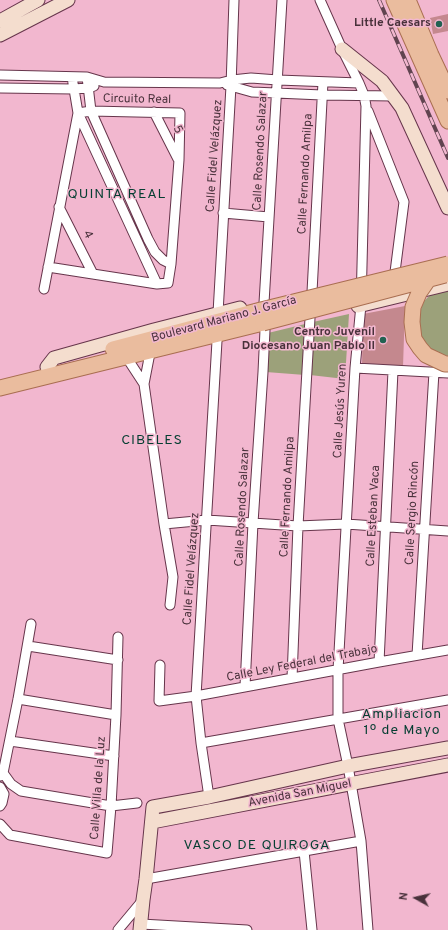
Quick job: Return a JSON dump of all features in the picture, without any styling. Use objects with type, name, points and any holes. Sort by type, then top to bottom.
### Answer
[{"type":"main road","points":[[395,0],[406,8],[410,4],[431,56],[448,91]]},
{"type":"main road","points":[[395,0],[448,121]]},
{"type":"main road","name":"Boulevard Mariano J. García","points":[[0,388],[102,362],[448,264]]},
{"type":"main road","name":"Boulevard Mariano J. García","points":[[0,379],[263,316],[428,280],[448,274]]},
{"type":"main road","points":[[428,280],[419,293],[413,307],[412,322],[414,339],[426,355],[448,364]]},
{"type":"street","points":[[0,21],[38,0]]},
{"type":"street","points":[[0,35],[68,0]]},
{"type":"street","name":"Calle Fidel Velázquez","points":[[218,314],[232,83],[234,0]]},
{"type":"street","name":"Calle Rosendo Salazar","points":[[246,686],[263,316],[282,0]]},
{"type":"street","name":"Calle Jesús Yuren","points":[[320,0],[342,49],[354,83],[364,95],[366,106],[361,305],[355,368],[346,524],[338,670],[338,719],[361,841],[368,930]]},
{"type":"street","points":[[342,49],[382,81],[402,108],[448,208]]},
{"type":"street","points":[[0,76],[87,77],[104,82],[232,83],[251,78],[354,83],[350,95]]},
{"type":"street","points":[[72,77],[78,114],[157,284]]},
{"type":"street","points":[[87,77],[91,111],[125,188],[154,252],[163,260],[171,264]]},
{"type":"street","points":[[0,88],[73,89],[89,88],[104,82]]},
{"type":"street","name":"Calle Fernando Amilpa","points":[[312,292],[323,82]]},
{"type":"street","points":[[232,83],[252,92],[393,96]]},
{"type":"street","points":[[366,106],[404,202],[395,272]]},
{"type":"street","name":"Circuito Real","points":[[78,114],[91,111],[180,113],[179,160],[171,264],[168,282],[157,284]]},
{"type":"street","name":"5","points":[[154,112],[179,160]]},
{"type":"street","points":[[44,289],[78,114]]},
{"type":"street","points":[[114,192],[125,188]]},
{"type":"street","name":"4","points":[[59,207],[93,274]]},
{"type":"street","points":[[224,213],[269,216]]},
{"type":"street","points":[[102,362],[217,341],[312,292],[362,279],[448,260]]},
{"type":"street","points":[[48,267],[157,284]]},
{"type":"street","points":[[47,367],[54,358],[218,314],[310,318],[448,284]]},
{"type":"street","name":"Calle Fernando Amilpa","points":[[292,678],[298,526],[310,318]]},
{"type":"street","name":"Calle Fidel Velázquez","points":[[209,797],[196,696],[217,341]]},
{"type":"street","points":[[150,353],[144,384],[173,577],[170,605]]},
{"type":"street","points":[[127,358],[144,384]]},
{"type":"street","points":[[355,368],[448,373]]},
{"type":"street","name":"Calle Esteban Vaca","points":[[378,662],[393,371]]},
{"type":"street","name":"Calle Sergio Rincón","points":[[417,655],[434,372]]},
{"type":"street","points":[[164,524],[207,520],[298,526],[346,524],[448,531]]},
{"type":"street","points":[[31,624],[10,741],[2,775],[21,791],[111,806],[137,803]]},
{"type":"street","name":"Calle Villa de la Luz","points":[[0,824],[10,835],[107,853],[114,756],[118,637]]},
{"type":"street","points":[[28,646],[118,660]]},
{"type":"street","name":"Calle Ley Federal del Trabajo","points":[[160,665],[160,701],[196,696],[448,650]]},
{"type":"street","points":[[18,699],[116,715]]},
{"type":"street","points":[[201,743],[448,700]]},
{"type":"street","points":[[10,741],[114,756]]},
{"type":"street","name":"Avenida San Miguel","points":[[448,748],[348,766],[209,797],[153,807],[152,822],[351,785],[448,765]]},
{"type":"street","points":[[0,787],[4,794],[0,806]]},
{"type":"street","points":[[152,822],[141,927],[247,930]]},
{"type":"street","points":[[146,879],[361,841]]},
{"type":"street","points":[[304,851],[312,930]]},
{"type":"street","points":[[118,930],[143,900]]},
{"type":"green space","points":[[448,289],[448,356],[438,354],[430,350],[423,342],[419,332],[418,317],[424,301],[433,292]]},
{"type":"green space","points":[[349,314],[345,379],[310,375],[313,322]]},
{"type":"green space","points":[[305,324],[305,375],[266,372],[268,333]]},
{"type":"building","name":"Little Caesars","points":[[448,14],[448,31],[433,34],[430,18]]},
{"type":"building","name":"Centro Juvenil Diocesano Juan Pablo II","points":[[405,306],[403,367],[362,366],[363,314]]},
{"type":"railway","points":[[379,0],[448,158]]},
{"type":"place","name":"Little Caesars","points":[[439,24]]},
{"type":"place","name":"Centro Juvenil Diocesano Juan Pablo II","points":[[383,340]]},
{"type":"district","name":"QUINTA REAL","points":[[117,195]]},
{"type":"district","name":"CIBELES","points":[[152,441]]},
{"type":"district","name":"Ampliacion 1º de Mayo","points":[[402,724]]},
{"type":"district","name":"VASCO DE QUIROGA","points":[[257,846]]}]
